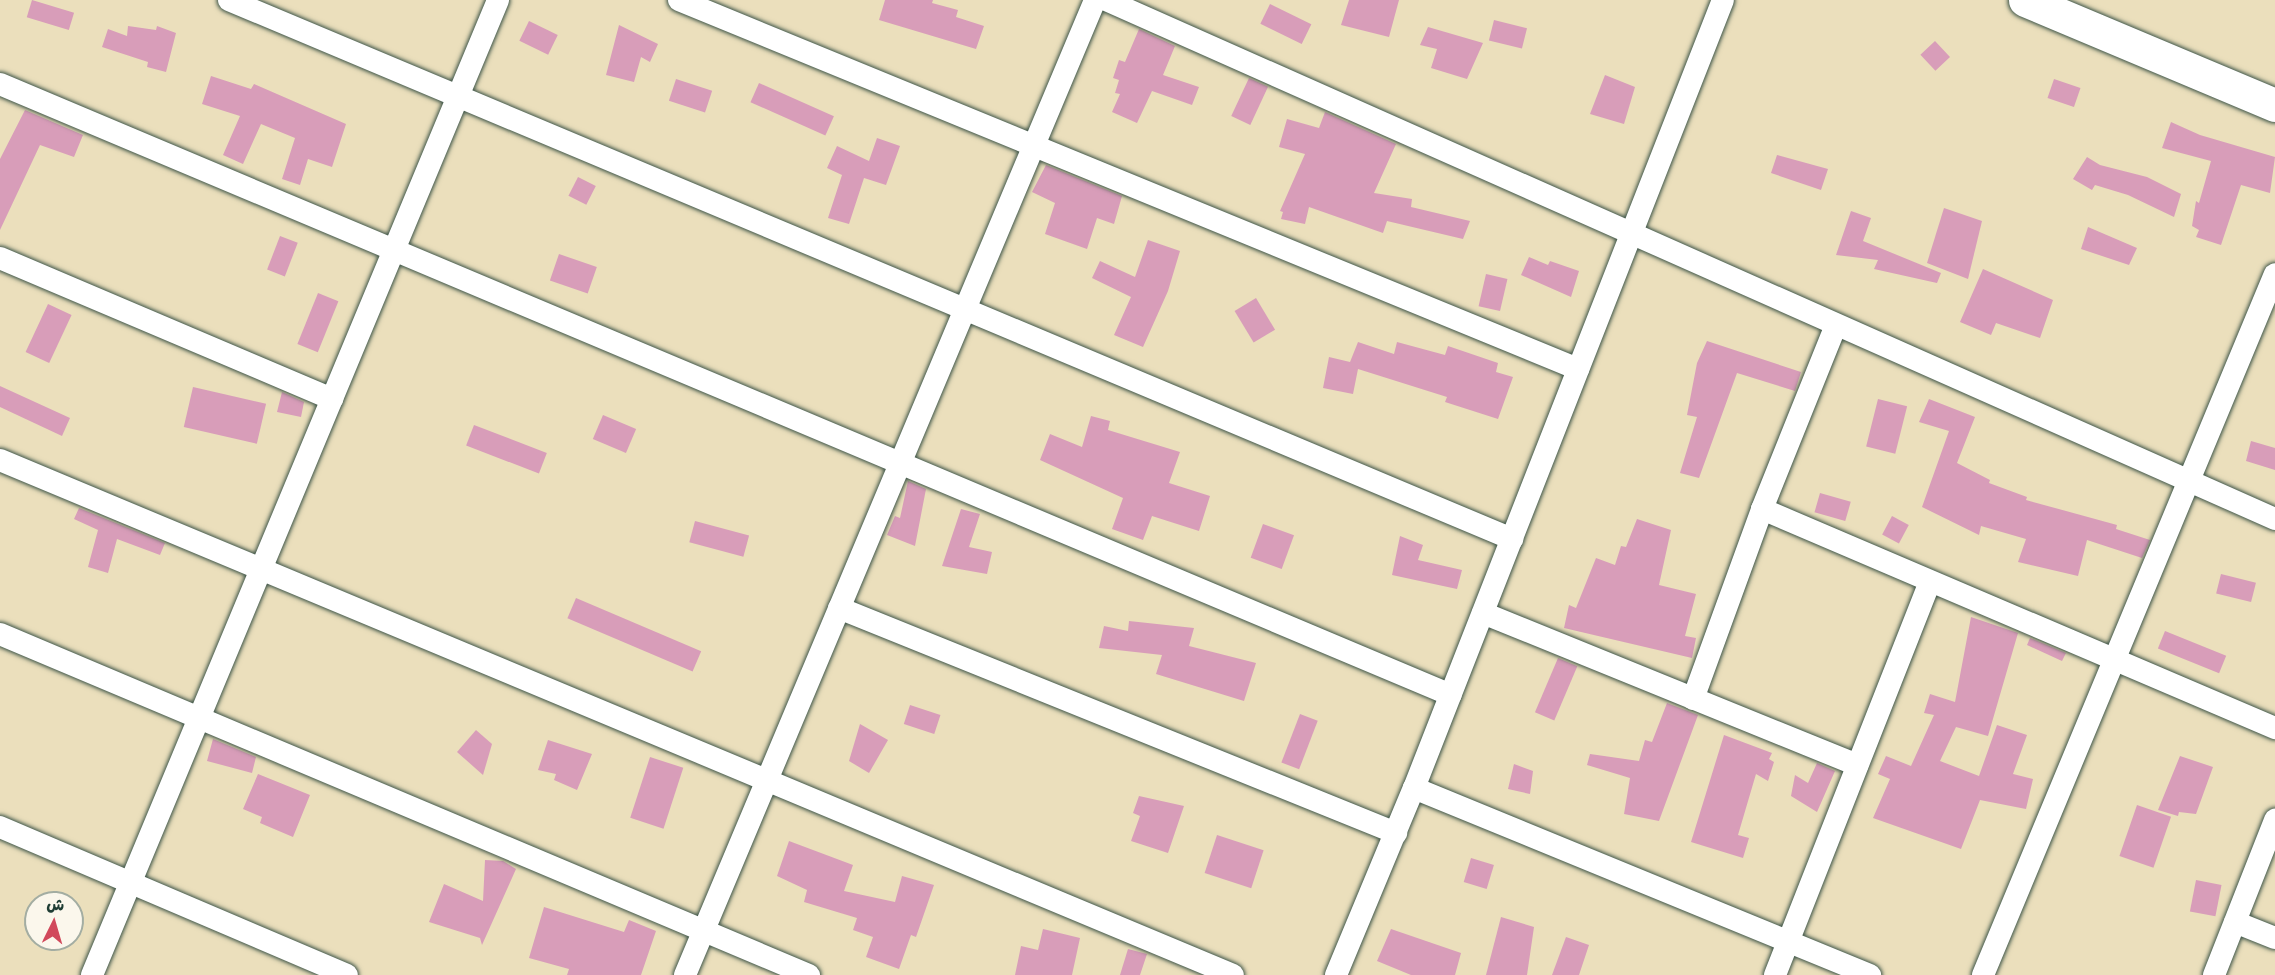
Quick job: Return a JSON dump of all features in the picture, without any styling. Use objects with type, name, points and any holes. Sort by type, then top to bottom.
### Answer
[{"type":"main road","points":[[2025,0],[2275,105]]},
{"type":"street","points":[[229,0],[1512,539]]},
{"type":"street","points":[[92,975],[498,0]]},
{"type":"street","points":[[679,0],[1578,369]]},
{"type":"street","points":[[685,975],[1095,0]]},
{"type":"street","points":[[1106,0],[2188,483],[2275,519]]},
{"type":"street","points":[[1336,975],[1451,695],[1723,0]]},
{"type":"street","points":[[0,84],[1451,695]]},
{"type":"street","points":[[0,258],[332,399]]},
{"type":"street","points":[[1983,975],[2275,274]]},
{"type":"street","points":[[1693,699],[1762,509],[1836,326]]},
{"type":"street","points":[[0,460],[1233,975]]},
{"type":"street","points":[[1762,509],[2275,728]]},
{"type":"street","points":[[1775,975],[1930,581]]},
{"type":"street","points":[[839,608],[1396,833]]},
{"type":"street","points":[[1483,614],[1857,765]]},
{"type":"street","points":[[0,634],[809,975]]},
{"type":"street","points":[[1414,788],[1870,975]]},
{"type":"street","points":[[2214,975],[2275,820]]},
{"type":"street","points":[[0,827],[347,975]]},
{"type":"street","points":[[2235,922],[2275,938]]},
{"type":"building","points":[[32,0],[74,13],[69,30],[27,17]]},
{"type":"building","points":[[885,0],[933,0],[932,3],[958,10],[956,17],[984,26],[976,49],[879,20]]},
{"type":"building","points":[[1349,0],[1399,0],[1389,37],[1341,25]]},
{"type":"building","points":[[1270,4],[1311,24],[1302,44],[1260,24]]},
{"type":"building","points":[[1494,20],[1527,28],[1522,49],[1489,40]]},
{"type":"building","points":[[529,21],[558,35],[548,55],[519,41]]},
{"type":"building","points":[[619,25],[658,44],[650,62],[641,57],[634,82],[606,75]]},
{"type":"building","points":[[128,26],[156,30],[157,26],[176,33],[166,72],[147,67],[148,62],[102,47],[108,29],[127,36]]},
{"type":"building","points":[[1428,27],[1483,43],[1467,79],[1431,68],[1437,49],[1420,45]]},
{"type":"building","points":[[1139,29],[1175,46],[1163,75],[1199,87],[1192,105],[1152,91],[1137,123],[1112,112],[1120,94],[1115,93],[1119,80],[1113,78],[1119,60],[1125,62]]},
{"type":"building","points":[[1935,41],[1950,57],[1935,71],[1920,55]]},
{"type":"building","points":[[1605,75],[1635,87],[1624,124],[1590,114]]},
{"type":"building","points":[[211,76],[251,89],[254,84],[346,124],[332,167],[308,159],[300,185],[282,179],[295,138],[261,124],[243,164],[223,155],[240,116],[202,104]]},
{"type":"building","points":[[1249,78],[1268,87],[1250,125],[1231,116]]},
{"type":"building","points":[[676,79],[712,91],[705,113],[669,101]]},
{"type":"building","points":[[2054,79],[2080,88],[2074,107],[2047,98]]},
{"type":"building","points":[[759,83],[834,116],[825,136],[750,102]]},
{"type":"building","points":[[25,110],[83,135],[74,157],[40,145],[0,230],[0,159]]},
{"type":"building","points":[[1325,112],[1396,144],[1374,193],[1412,199],[1411,207],[1470,221],[1463,239],[1387,221],[1383,233],[1309,207],[1305,224],[1281,219],[1283,212],[1280,211],[1305,154],[1279,147],[1287,119],[1319,128]]},
{"type":"building","points":[[2171,122],[2200,135],[2275,157],[2270,193],[2241,185],[2221,245],[2196,237],[2199,230],[2192,226],[2196,201],[2199,203],[2211,161],[2162,148]]},
{"type":"building","points":[[877,138],[900,146],[886,185],[864,178],[849,224],[828,218],[842,175],[827,168],[837,146],[869,161]]},
{"type":"building","points":[[1777,155],[1828,169],[1821,190],[1771,173]]},
{"type":"building","points":[[2087,157],[2100,165],[2147,177],[2181,194],[2174,217],[2128,195],[2095,185],[2092,190],[2073,179]]},
{"type":"building","points":[[1046,165],[1122,196],[1114,224],[1097,218],[1087,249],[1045,234],[1055,203],[1032,192]]},
{"type":"building","points":[[578,177],[596,186],[586,205],[568,196]]},
{"type":"building","points":[[1944,208],[1982,221],[1968,279],[1927,263]]},
{"type":"building","points":[[1851,211],[1871,218],[1863,241],[1941,273],[1937,283],[1874,269],[1878,260],[1836,255]]},
{"type":"building","points":[[2088,227],[2137,248],[2129,265],[2081,249]]},
{"type":"building","points":[[280,236],[298,243],[285,276],[267,270]]},
{"type":"building","points":[[1148,240],[1180,251],[1168,291],[1143,347],[1114,335],[1131,297],[1092,278],[1100,261],[1135,277]]},
{"type":"building","points":[[559,254],[597,267],[588,293],[550,280]]},
{"type":"building","points":[[1529,257],[1548,265],[1550,261],[1579,271],[1571,297],[1521,275]]},
{"type":"building","points":[[1983,269],[2053,300],[2040,338],[1996,323],[1991,335],[1960,322]]},
{"type":"building","points":[[1486,274],[1507,279],[1500,311],[1479,306]]},
{"type":"building","points":[[318,293],[338,301],[318,352],[297,344]]},
{"type":"building","points":[[1256,298],[1275,330],[1254,343],[1235,311]]},
{"type":"building","points":[[48,304],[72,315],[49,363],[26,352]]},
{"type":"building","points":[[1707,341],[1801,372],[1795,391],[1737,373],[1699,478],[1680,473],[1697,417],[1687,415],[1697,363]]},
{"type":"building","points":[[1358,342],[1394,354],[1397,342],[1445,355],[1448,346],[1498,363],[1496,372],[1513,377],[1498,419],[1445,402],[1447,397],[1358,369],[1353,394],[1323,388],[1329,357],[1350,362]]},
{"type":"building","points":[[0,386],[70,418],[62,436],[0,407]]},
{"type":"building","points":[[193,387],[266,404],[257,444],[184,427]]},
{"type":"building","points":[[282,392],[304,402],[301,417],[277,412]]},
{"type":"building","points":[[1878,399],[1907,406],[1895,454],[1866,447]]},
{"type":"building","points":[[1929,399],[1975,417],[1957,463],[1990,480],[1989,483],[2027,497],[2026,500],[2117,525],[2116,529],[2150,540],[2142,558],[2087,540],[2078,576],[2018,562],[2026,539],[1981,526],[1979,535],[1922,507],[1949,431],[1919,422]]},
{"type":"building","points":[[603,415],[636,429],[626,453],[593,439]]},
{"type":"building","points":[[1091,416],[1110,421],[1108,430],[1180,452],[1169,483],[1210,496],[1199,531],[1152,516],[1143,540],[1112,529],[1123,498],[1040,460],[1050,434],[1082,447]]},
{"type":"building","points":[[474,425],[547,453],[539,473],[466,446]]},
{"type":"building","points":[[2251,441],[2275,448],[2275,470],[2246,461]]},
{"type":"building","points":[[908,481],[926,489],[915,546],[887,535],[895,516],[900,518]]},
{"type":"building","points":[[1820,493],[1851,502],[1845,521],[1814,512]]},
{"type":"building","points":[[79,508],[165,543],[160,555],[117,539],[108,573],[88,567],[98,530],[74,519]]},
{"type":"building","points":[[961,509],[980,514],[969,547],[992,552],[987,574],[942,566]]},
{"type":"building","points":[[1892,516],[1909,525],[1899,543],[1882,535]]},
{"type":"building","points":[[1637,519],[1671,530],[1659,585],[1696,594],[1685,636],[1696,638],[1692,658],[1564,628],[1569,605],[1576,608],[1596,558],[1615,565],[1621,546],[1626,547]]},
{"type":"building","points":[[695,521],[749,535],[743,557],[689,542]]},
{"type":"building","points":[[1263,524],[1294,535],[1282,569],[1251,558]]},
{"type":"building","points":[[1400,536],[1423,545],[1418,560],[1462,570],[1457,589],[1392,575]]},
{"type":"building","points":[[2221,574],[2256,583],[2251,602],[2216,593]]},
{"type":"building","points":[[576,598],[701,651],[693,671],[567,618]]},
{"type":"building","points":[[1971,617],[2018,633],[1988,736],[1956,727],[1940,761],[1979,776],[1997,725],[2027,735],[2013,774],[2033,779],[2026,809],[1980,800],[1961,849],[1873,818],[1890,779],[1878,774],[1886,756],[1911,766],[1934,715],[1924,713],[1930,694],[1955,702]]},
{"type":"building","points":[[1129,621],[1194,628],[1189,646],[1256,663],[1244,701],[1156,674],[1162,655],[1099,648],[1104,626],[1128,631]]},
{"type":"building","points":[[2165,631],[2226,656],[2219,673],[2158,649]]},
{"type":"building","points":[[2030,638],[2066,653],[2062,661],[2027,645]]},
{"type":"building","points":[[1558,658],[1577,666],[1554,721],[1535,712]]},
{"type":"building","points":[[1667,703],[1698,715],[1659,821],[1624,814],[1630,778],[1587,765],[1590,754],[1639,761],[1645,740],[1652,742]]},
{"type":"building","points":[[910,705],[940,715],[934,734],[904,724]]},
{"type":"building","points":[[1300,714],[1318,721],[1299,769],[1281,763]]},
{"type":"building","points":[[860,724],[888,740],[869,773],[849,761]]},
{"type":"building","points":[[476,730],[492,744],[483,775],[457,752]]},
{"type":"building","points":[[1724,735],[1772,753],[1769,759],[1774,762],[1768,781],[1756,774],[1738,835],[1749,838],[1743,858],[1691,842]]},
{"type":"building","points":[[213,739],[256,757],[252,773],[207,761]]},
{"type":"building","points":[[548,740],[592,754],[577,790],[554,780],[556,774],[538,770]]},
{"type":"building","points":[[2180,756],[2213,767],[2196,814],[2179,812],[2178,816],[2158,810]]},
{"type":"building","points":[[650,757],[683,768],[664,829],[630,818]]},
{"type":"building","points":[[1817,763],[1835,771],[1817,812],[1791,796],[1795,775],[1808,783]]},
{"type":"building","points":[[1514,764],[1533,771],[1530,794],[1508,789]]},
{"type":"building","points":[[258,774],[310,795],[293,837],[260,823],[262,817],[243,809]]},
{"type":"building","points":[[1139,796],[1184,806],[1168,853],[1131,841],[1140,816],[1133,813]]},
{"type":"building","points":[[2137,805],[2171,817],[2153,868],[2119,856]]},
{"type":"building","points":[[1217,835],[1264,850],[1251,888],[1205,873]]},
{"type":"building","points":[[789,841],[853,865],[844,891],[895,902],[902,876],[934,885],[916,937],[911,935],[899,969],[866,957],[873,937],[853,930],[857,918],[804,902],[807,890],[777,876]]},
{"type":"building","points":[[1471,858],[1494,865],[1487,889],[1464,882]]},
{"type":"building","points":[[485,860],[503,861],[516,869],[482,945],[480,938],[429,922],[444,884],[483,901]]},
{"type":"building","points":[[2196,880],[2222,885],[2215,916],[2190,911]]},
{"type":"building","points":[[544,907],[624,932],[629,920],[656,931],[641,975],[567,975],[569,969],[529,958]]},
{"type":"building","points":[[1501,917],[1534,927],[1527,975],[1486,975]]},
{"type":"building","points":[[1043,929],[1080,938],[1072,975],[1015,975],[1021,946],[1038,950]]},
{"type":"building","points":[[1391,929],[1461,953],[1455,975],[1411,975],[1377,961]]},
{"type":"building","points":[[1566,937],[1589,945],[1579,975],[1552,975]]},
{"type":"building","points":[[1128,949],[1147,954],[1140,975],[1120,975]]}]
